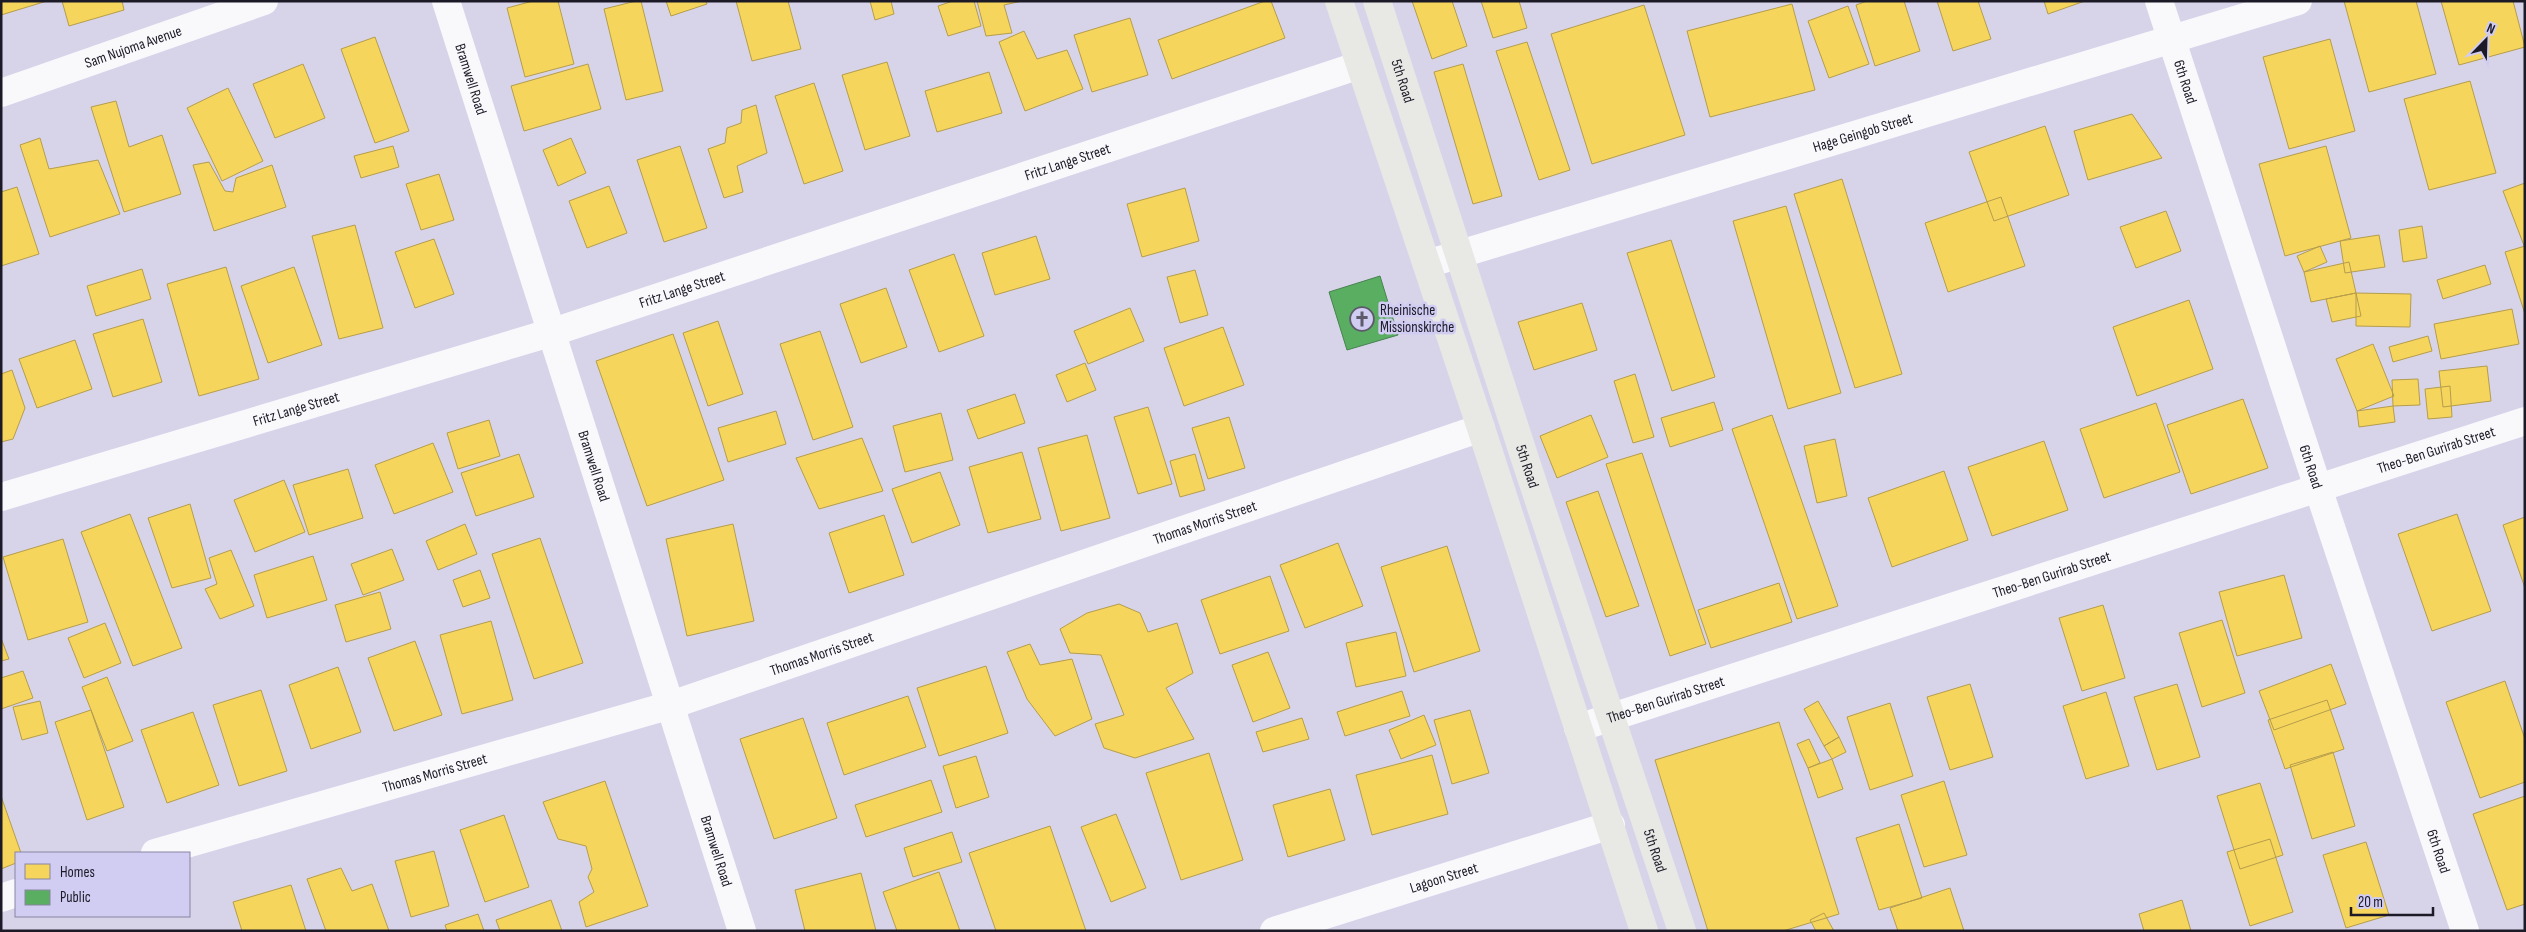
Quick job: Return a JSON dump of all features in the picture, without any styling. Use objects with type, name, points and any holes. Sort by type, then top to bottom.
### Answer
[{"type":"main road","points":[[1339,1],[1481,428],[1644,931]]},
{"type":"main road","name":"5th Road","points":[[1377,1],[1524,455],[1682,931]]},
{"type":"street","name":"Sam Nujoma Avenue","points":[[1,93],[264,1]]},
{"type":"street","name":"Bramwell Road","points":[[446,1],[553,332],[742,931]]},
{"type":"street","name":"6th Road","points":[[2159,1],[2465,931]]},
{"type":"street","name":"Hage Geingob Street","points":[[1427,264],[2172,41],[2298,1]]},
{"type":"street","name":"Fritz Lange Street","points":[[1,497],[553,332],[1360,66]]},
{"type":"street","name":"Theo-Ben Gurirab Street","points":[[1578,728],[2525,421]]},
{"type":"street","name":"Thomas Morris Street","points":[[158,852],[670,705],[1481,428]]},
{"type":"street","name":"Lagoon Street","points":[[1274,931],[1611,825]]},
{"type":"street","points":[[1,898],[15,893]]},
{"type":"building: Homes","points":[[1,1],[47,1],[1,15]]},
{"type":"building: Homes","points":[[62,1],[122,1],[124,10],[69,26]]},
{"type":"building: Homes","points":[[533,1],[558,1],[574,64],[525,77],[507,8]]},
{"type":"building: Homes","points":[[641,1],[663,91],[626,100],[604,9]]},
{"type":"building: Homes","points":[[666,1],[706,1],[707,4],[671,16]]},
{"type":"building: Homes","points":[[736,1],[788,1],[801,49],[752,61]]},
{"type":"building: Homes","points":[[870,1],[891,1],[894,14],[875,20]]},
{"type":"building: Homes","points":[[953,1],[974,1],[981,26],[948,36],[938,6]]},
{"type":"building: Homes","points":[[977,1],[1022,1],[1004,5],[1012,33],[986,36]]},
{"type":"building: Homes","points":[[1265,1],[1271,1],[1285,38],[1172,79],[1158,40]]},
{"type":"building: Homes","points":[[1412,1],[1452,1],[1467,46],[1432,59]]},
{"type":"building: Homes","points":[[1481,1],[1519,1],[1527,28],[1493,38]]},
{"type":"building: Homes","points":[[1867,1],[1904,1],[1920,51],[1875,66],[1856,5]]},
{"type":"building: Homes","points":[[1937,1],[1978,1],[1991,39],[1953,51]]},
{"type":"building: Homes","points":[[2044,1],[2085,1],[2048,14]]},
{"type":"building: Homes","points":[[2344,1],[2416,1],[2436,74],[2369,92]]},
{"type":"building: Homes","points":[[2441,1],[2513,1],[2525,47],[2459,65]]},
{"type":"building: Homes","points":[[1792,4],[1815,90],[1710,117],[1687,31]]},
{"type":"building: Homes","points":[[1644,5],[1685,135],[1592,164],[1551,34]]},
{"type":"building: Homes","points":[[1848,6],[1869,64],[1829,78],[1808,21]]},
{"type":"building: Homes","points":[[1130,18],[1148,75],[1092,92],[1074,35]]},
{"type":"building: Homes","points":[[1024,31],[1037,59],[1067,50],[1083,89],[1025,111],[999,42]]},
{"type":"building: Homes","points":[[375,37],[409,131],[375,143],[341,49]]},
{"type":"building: Homes","points":[[2330,39],[2355,131],[2289,149],[2263,57]]},
{"type":"building: Homes","points":[[1527,42],[1570,170],[1539,180],[1496,51]]},
{"type":"building: Homes","points":[[887,62],[910,136],[865,150],[842,75]]},
{"type":"building: Homes","points":[[303,64],[325,118],[275,138],[253,84]]},
{"type":"building: Homes","points":[[588,64],[601,109],[524,131],[511,86]]},
{"type":"building: Homes","points":[[1463,64],[1502,196],[1473,204],[1434,72]]},
{"type":"building: Homes","points":[[989,72],[1002,113],[937,132],[925,91]]},
{"type":"building: Homes","points":[[2470,81],[2496,173],[2429,190],[2404,99]]},
{"type":"building: Homes","points":[[814,83],[843,171],[804,184],[775,96]]},
{"type":"building: Homes","points":[[228,88],[263,161],[222,181],[187,108]]},
{"type":"building: Homes","points":[[116,101],[129,147],[162,135],[181,194],[124,212],[91,107]]},
{"type":"building: Homes","points":[[756,105],[767,153],[737,166],[743,192],[724,198],[708,149],[725,143],[727,128],[741,123],[742,110]]},
{"type":"building: Homes","points":[[2132,114],[2162,158],[2088,180],[2074,131]]},
{"type":"building: Homes","points":[[2045,126],[2069,195],[1994,221],[1969,152]]},
{"type":"building: Homes","points":[[40,138],[49,169],[98,160],[120,214],[50,237],[20,145]]},
{"type":"building: Homes","points":[[571,138],[586,173],[558,186],[543,150]]},
{"type":"building: Homes","points":[[393,146],[399,167],[361,178],[354,156]]},
{"type":"building: Homes","points":[[680,146],[707,228],[664,242],[637,160]]},
{"type":"building: Homes","points":[[2326,146],[2351,238],[2285,256],[2259,164]]},
{"type":"building: Homes","points":[[209,162],[225,191],[233,192],[236,178],[272,165],[286,207],[214,231],[193,165]]},
{"type":"building: Homes","points":[[439,174],[454,220],[421,230],[406,184]]},
{"type":"building: Homes","points":[[1842,179],[1902,374],[1855,388],[1794,194]]},
{"type":"building: Homes","points":[[2525,183],[2525,248],[2503,191]]},
{"type":"building: Homes","points":[[609,186],[627,233],[587,248],[569,201]]},
{"type":"building: Homes","points":[[17,187],[39,254],[1,266],[1,192]]},
{"type":"building: Homes","points":[[1185,188],[1199,241],[1142,257],[1127,204]]},
{"type":"building: Homes","points":[[2001,197],[2025,266],[1948,292],[1925,223]]},
{"type":"building: Homes","points":[[1786,206],[1841,393],[1788,409],[1733,221]]},
{"type":"building: Homes","points":[[2166,211],[2181,251],[2136,268],[2120,227]]},
{"type":"building: Homes","points":[[355,225],[383,328],[339,339],[312,236]]},
{"type":"building: Homes","points":[[2422,226],[2427,258],[2403,262],[2399,230]]},
{"type":"building: Homes","points":[[2379,235],[2385,267],[2345,273],[2340,241]]},
{"type":"building: Homes","points":[[1036,236],[1050,279],[995,295],[982,253]]},
{"type":"building: Homes","points":[[434,239],[454,294],[415,308],[395,252]]},
{"type":"building: Homes","points":[[1671,240],[1715,377],[1672,391],[1627,253]]},
{"type":"building: Homes","points":[[2320,246],[2327,262],[2304,272],[2297,256]]},
{"type":"building: Homes","points":[[2525,246],[2525,314],[2505,252]]},
{"type":"building: Homes","points":[[954,254],[984,336],[939,352],[909,270]]},
{"type":"building: Homes","points":[[2349,262],[2356,293],[2311,302],[2304,272]]},
{"type":"building: Homes","points":[[2485,265],[2491,284],[2443,299],[2437,280]]},
{"type":"building: Homes","points":[[226,267],[259,379],[199,396],[167,284]]},
{"type":"building: Homes","points":[[294,267],[322,345],[268,363],[241,286]]},
{"type":"building: Homes","points":[[142,269],[151,299],[96,316],[87,286]]},
{"type":"building: Homes","points":[[1195,270],[1208,315],[1180,323],[1167,277]]},
{"type":"building: Homes","points":[[886,288],[907,347],[861,363],[840,304]]},
{"type":"building: Homes","points":[[2356,293],[2411,294],[2410,327],[2356,326]]},
{"type":"building: Homes","points":[[2356,293],[2361,316],[2332,322],[2326,299]]},
{"type":"building: Homes","points":[[2189,300],[2213,369],[2137,396],[2113,327]]},
{"type":"building: Homes","points":[[1582,303],[1597,350],[1534,370],[1518,322]]},
{"type":"building: Homes","points":[[1130,308],[1144,341],[1088,364],[1074,331]]},
{"type":"building: Homes","points":[[2512,309],[2519,344],[2441,359],[2434,324]]},
{"type":"building: Homes","points":[[143,319],[162,382],[113,397],[93,334]]},
{"type":"building: Homes","points":[[718,321],[743,394],[708,406],[683,333]]},
{"type":"building: Homes","points":[[1223,327],[1244,385],[1184,406],[1164,348]]},
{"type":"building: Homes","points":[[820,331],[853,427],[813,440],[780,344]]},
{"type":"building: Homes","points":[[673,334],[724,480],[647,506],[596,361]]},
{"type":"building: Homes","points":[[2428,336],[2432,351],[2393,362],[2389,347]]},
{"type":"building: Homes","points":[[75,340],[92,389],[37,408],[19,359]]},
{"type":"building: Homes","points":[[2373,344],[2394,396],[2357,411],[2336,359]]},
{"type":"building: Homes","points":[[1085,363],[1096,390],[1067,402],[1056,375]]},
{"type":"building: Homes","points":[[2487,366],[2491,401],[2443,407],[2439,371]]},
{"type":"building: Homes","points":[[12,370],[25,408],[13,439],[1,442],[1,374]]},
{"type":"building: Homes","points":[[1635,374],[1654,437],[1633,443],[1614,381]]},
{"type":"building: Homes","points":[[2418,379],[2420,405],[2393,406],[2392,380]]},
{"type":"building: Homes","points":[[2450,386],[2452,417],[2428,419],[2425,389]]},
{"type":"building: Homes","points":[[1015,394],[1025,423],[978,439],[967,410]]},
{"type":"building: Homes","points":[[2243,399],[2268,468],[2191,494],[2167,425]]},
{"type":"building: Homes","points":[[1714,402],[1723,430],[1670,447],[1661,418]]},
{"type":"building: Homes","points":[[2156,403],[2180,472],[2104,498],[2080,429]]},
{"type":"building: Homes","points":[[2393,406],[2395,422],[2359,427],[2357,411]]},
{"type":"building: Homes","points":[[1148,407],[1172,484],[1138,494],[1114,417]]},
{"type":"building: Homes","points":[[776,411],[786,444],[728,462],[718,428]]},
{"type":"building: Homes","points":[[941,413],[953,460],[905,472],[893,426]]},
{"type":"building: Homes","points":[[1591,415],[1608,457],[1557,478],[1540,436]]},
{"type":"building: Homes","points":[[1772,415],[1838,606],[1797,619],[1732,429]]},
{"type":"building: Homes","points":[[1229,417],[1245,468],[1208,479],[1192,428]]},
{"type":"building: Homes","points":[[489,420],[500,456],[458,469],[447,433]]},
{"type":"building: Homes","points":[[1087,435],[1110,518],[1061,531],[1038,448]]},
{"type":"building: Homes","points":[[862,438],[883,491],[819,509],[796,458]]},
{"type":"building: Homes","points":[[1835,439],[1847,496],[1817,503],[1804,446]]},
{"type":"building: Homes","points":[[2044,441],[2068,510],[1992,536],[1968,467]]},
{"type":"building: Homes","points":[[433,443],[453,492],[394,514],[375,465]]},
{"type":"building: Homes","points":[[1022,452],[1041,519],[988,533],[969,467]]},
{"type":"building: Homes","points":[[1642,453],[1706,644],[1670,656],[1606,464]]},
{"type":"building: Homes","points":[[519,454],[534,497],[476,516],[461,473]]},
{"type":"building: Homes","points":[[1195,454],[1205,490],[1180,497],[1170,461]]},
{"type":"building: Homes","points":[[348,469],[363,518],[309,535],[293,485]]},
{"type":"building: Homes","points":[[1944,471],[1968,540],[1892,567],[1868,498]]},
{"type":"building: Homes","points":[[940,472],[960,525],[912,543],[892,489]]},
{"type":"building: Homes","points":[[284,480],[305,532],[255,552],[234,500]]},
{"type":"building: Homes","points":[[1598,491],[1639,606],[1606,617],[1566,502]]},
{"type":"building: Homes","points":[[190,504],[211,578],[172,588],[148,518]]},
{"type":"building: Homes","points":[[130,514],[182,648],[133,666],[81,532]]},
{"type":"building: Homes","points":[[2457,514],[2491,611],[2432,631],[2398,534]]},
{"type":"building: Homes","points":[[884,515],[904,575],[849,593],[829,533]]},
{"type":"building: Homes","points":[[2525,517],[2525,588],[2503,525]]},
{"type":"building: Homes","points":[[465,524],[477,554],[438,570],[426,541]]},
{"type":"building: Homes","points":[[733,524],[754,621],[687,636],[666,539]]},
{"type":"building: Homes","points":[[540,538],[583,663],[534,679],[492,554]]},
{"type":"building: Homes","points":[[63,539],[88,622],[28,640],[3,557]]},
{"type":"building: Homes","points":[[1338,543],[1363,606],[1305,628],[1280,565]]},
{"type":"building: Homes","points":[[1447,546],[1480,651],[1414,672],[1381,567]]},
{"type":"building: Homes","points":[[392,549],[404,580],[363,595],[351,564]]},
{"type":"building: Homes","points":[[231,550],[254,606],[220,619],[205,589],[217,584],[209,558]]},
{"type":"building: Homes","points":[[313,556],[327,600],[267,618],[254,575]]},
{"type":"building: Homes","points":[[480,570],[490,598],[463,607],[453,580]]},
{"type":"building: Homes","points":[[2284,575],[2302,638],[2237,656],[2219,592]]},
{"type":"building: Homes","points":[[1270,576],[1289,631],[1220,654],[1201,600]]},
{"type":"building: Homes","points":[[1779,583],[1792,622],[1711,648],[1698,610]]},
{"type":"building: Homes","points":[[380,592],[391,629],[346,642],[335,605]]},
{"type":"building: Homes","points":[[1119,604],[1140,613],[1148,632],[1177,623],[1193,673],[1166,688],[1194,739],[1135,758],[1104,748],[1095,724],[1124,715],[1101,655],[1070,653],[1060,629],[1087,613]]},
{"type":"building: Homes","points":[[2103,605],[2125,678],[2082,691],[2059,618]]},
{"type":"building: Homes","points":[[2222,620],[2245,693],[2202,707],[2179,633]]},
{"type":"building: Homes","points":[[491,621],[513,700],[462,714],[440,635]]},
{"type":"building: Homes","points":[[105,623],[121,663],[84,678],[68,638]]},
{"type":"building: Homes","points":[[1396,632],[1406,676],[1356,687],[1346,643]]},
{"type":"building: Homes","points":[[1,638],[9,659],[1,661]]},
{"type":"building: Homes","points":[[415,641],[442,715],[394,731],[368,658]]},
{"type":"building: Homes","points":[[1030,644],[1040,665],[1072,659],[1092,719],[1055,736],[1027,699],[1007,652]]},
{"type":"building: Homes","points":[[1268,652],[1290,708],[1253,722],[1232,665]]},
{"type":"building: Homes","points":[[2331,664],[2346,704],[2274,730],[2259,691]]},
{"type":"building: Homes","points":[[986,666],[1008,733],[939,756],[917,688]]},
{"type":"building: Homes","points":[[338,667],[361,732],[311,749],[289,685]]},
{"type":"building: Homes","points":[[23,671],[33,698],[1,709],[1,678]]},
{"type":"building: Homes","points":[[107,677],[133,741],[107,751],[82,687]]},
{"type":"building: Homes","points":[[2505,681],[2525,739],[2525,782],[2480,798],[2446,702]]},
{"type":"building: Homes","points":[[1970,684],[1993,757],[1950,770],[1927,697]]},
{"type":"building: Homes","points":[[2177,684],[2200,757],[2157,770],[2134,697]]},
{"type":"building: Homes","points":[[261,690],[287,771],[239,786],[213,705]]},
{"type":"building: Homes","points":[[1402,691],[1410,716],[1345,736],[1337,712]]},
{"type":"building: Homes","points":[[2106,692],[2129,766],[2086,779],[2063,706]]},
{"type":"building: Homes","points":[[908,696],[926,747],[844,775],[827,723]]},
{"type":"building: Homes","points":[[2327,700],[2344,749],[2285,769],[2268,720]]},
{"type":"building: Homes","points":[[40,701],[48,733],[22,740],[13,707]]},
{"type":"building: Homes","points":[[1818,701],[1839,737],[1824,746],[1804,709]]},
{"type":"building: Homes","points":[[1890,703],[1913,776],[1870,790],[1847,717]]},
{"type":"building: Homes","points":[[91,710],[124,807],[87,820],[55,722]]},
{"type":"building: Homes","points":[[1470,710],[1489,773],[1452,784],[1434,720]]},
{"type":"building: Homes","points":[[193,712],[219,785],[167,803],[141,730]]},
{"type":"building: Homes","points":[[1424,715],[1436,745],[1401,759],[1389,730]]},
{"type":"building: Homes","points":[[803,718],[837,818],[774,839],[740,739]]},
{"type":"building: Homes","points":[[1302,718],[1309,739],[1263,752],[1256,732]]},
{"type":"building: Homes","points":[[1779,722],[1839,914],[1783,931],[1708,931],[1655,760]]},
{"type":"building: Homes","points":[[1839,737],[1846,752],[1832,759],[1824,746]]},
{"type":"building: Homes","points":[[1809,739],[1820,763],[1808,768],[1797,744]]},
{"type":"building: Homes","points":[[2333,752],[2355,826],[2312,839],[2290,765]]},
{"type":"building: Homes","points":[[1209,753],[1243,860],[1181,880],[1146,773]]},
{"type":"building: Homes","points":[[1432,755],[1448,814],[1372,835],[1356,775]]},
{"type":"building: Homes","points":[[976,756],[989,797],[956,808],[943,766]]},
{"type":"building: Homes","points":[[1832,759],[1843,789],[1818,798],[1808,768]]},
{"type":"building: Homes","points":[[931,780],[942,812],[866,837],[855,805]]},
{"type":"building: Homes","points":[[605,781],[648,906],[586,927],[579,902],[594,892],[588,877],[592,869],[586,846],[558,839],[543,802]]},
{"type":"building: Homes","points":[[1944,781],[1967,855],[1924,867],[1901,795]]},
{"type":"building: Homes","points":[[2260,783],[2283,855],[2240,869],[2217,796]]},
{"type":"building: Homes","points":[[1330,789],[1345,840],[1288,857],[1273,805]]},
{"type":"building: Homes","points":[[1,796],[21,852],[15,852],[15,863],[1,869]]},
{"type":"building: Homes","points":[[2525,796],[2525,904],[2507,910],[2473,814]]},
{"type":"building: Homes","points":[[1116,814],[1146,888],[1111,902],[1081,827]]},
{"type":"building: Homes","points":[[504,815],[529,887],[485,902],[460,830]]},
{"type":"building: Homes","points":[[1899,824],[1922,898],[1879,910],[1856,838]]},
{"type":"building: Homes","points":[[1050,826],[1086,931],[996,931],[969,853]]},
{"type":"building: Homes","points":[[952,832],[962,862],[913,877],[904,848]]},
{"type":"building: Homes","points":[[2270,839],[2293,912],[2250,926],[2227,852]]},
{"type":"building: Homes","points":[[2366,842],[2389,915],[2346,928],[2323,855]]},
{"type":"building: Homes","points":[[434,851],[449,906],[411,917],[395,861]]},
{"type":"building: Homes","points":[[341,868],[352,891],[372,884],[389,931],[326,931],[307,879]]},
{"type":"building: Homes","points":[[939,872],[960,931],[897,931],[883,892]]},
{"type":"building: Homes","points":[[861,873],[876,931],[805,931],[795,890]]},
{"type":"building: Homes","points":[[291,885],[306,931],[242,931],[233,902]]},
{"type":"building: Homes","points":[[1950,888],[1964,931],[1898,931],[1890,908]]},
{"type":"building: Homes","points":[[551,900],[562,931],[500,931],[496,920]]},
{"type":"building: Homes","points":[[2182,900],[2191,931],[2144,931],[2139,914]]},
{"type":"building: Homes","points":[[1824,913],[1834,931],[1816,931],[1810,920]]},
{"type":"building: Homes","points":[[478,914],[484,931],[447,931],[445,925]]},
{"type":"building: Public","points":[[1380,276],[1398,335],[1347,350],[1329,292]]},
{"type":"place","name":"Rheinische Missionskirche","points":[[1362,319]]}]
